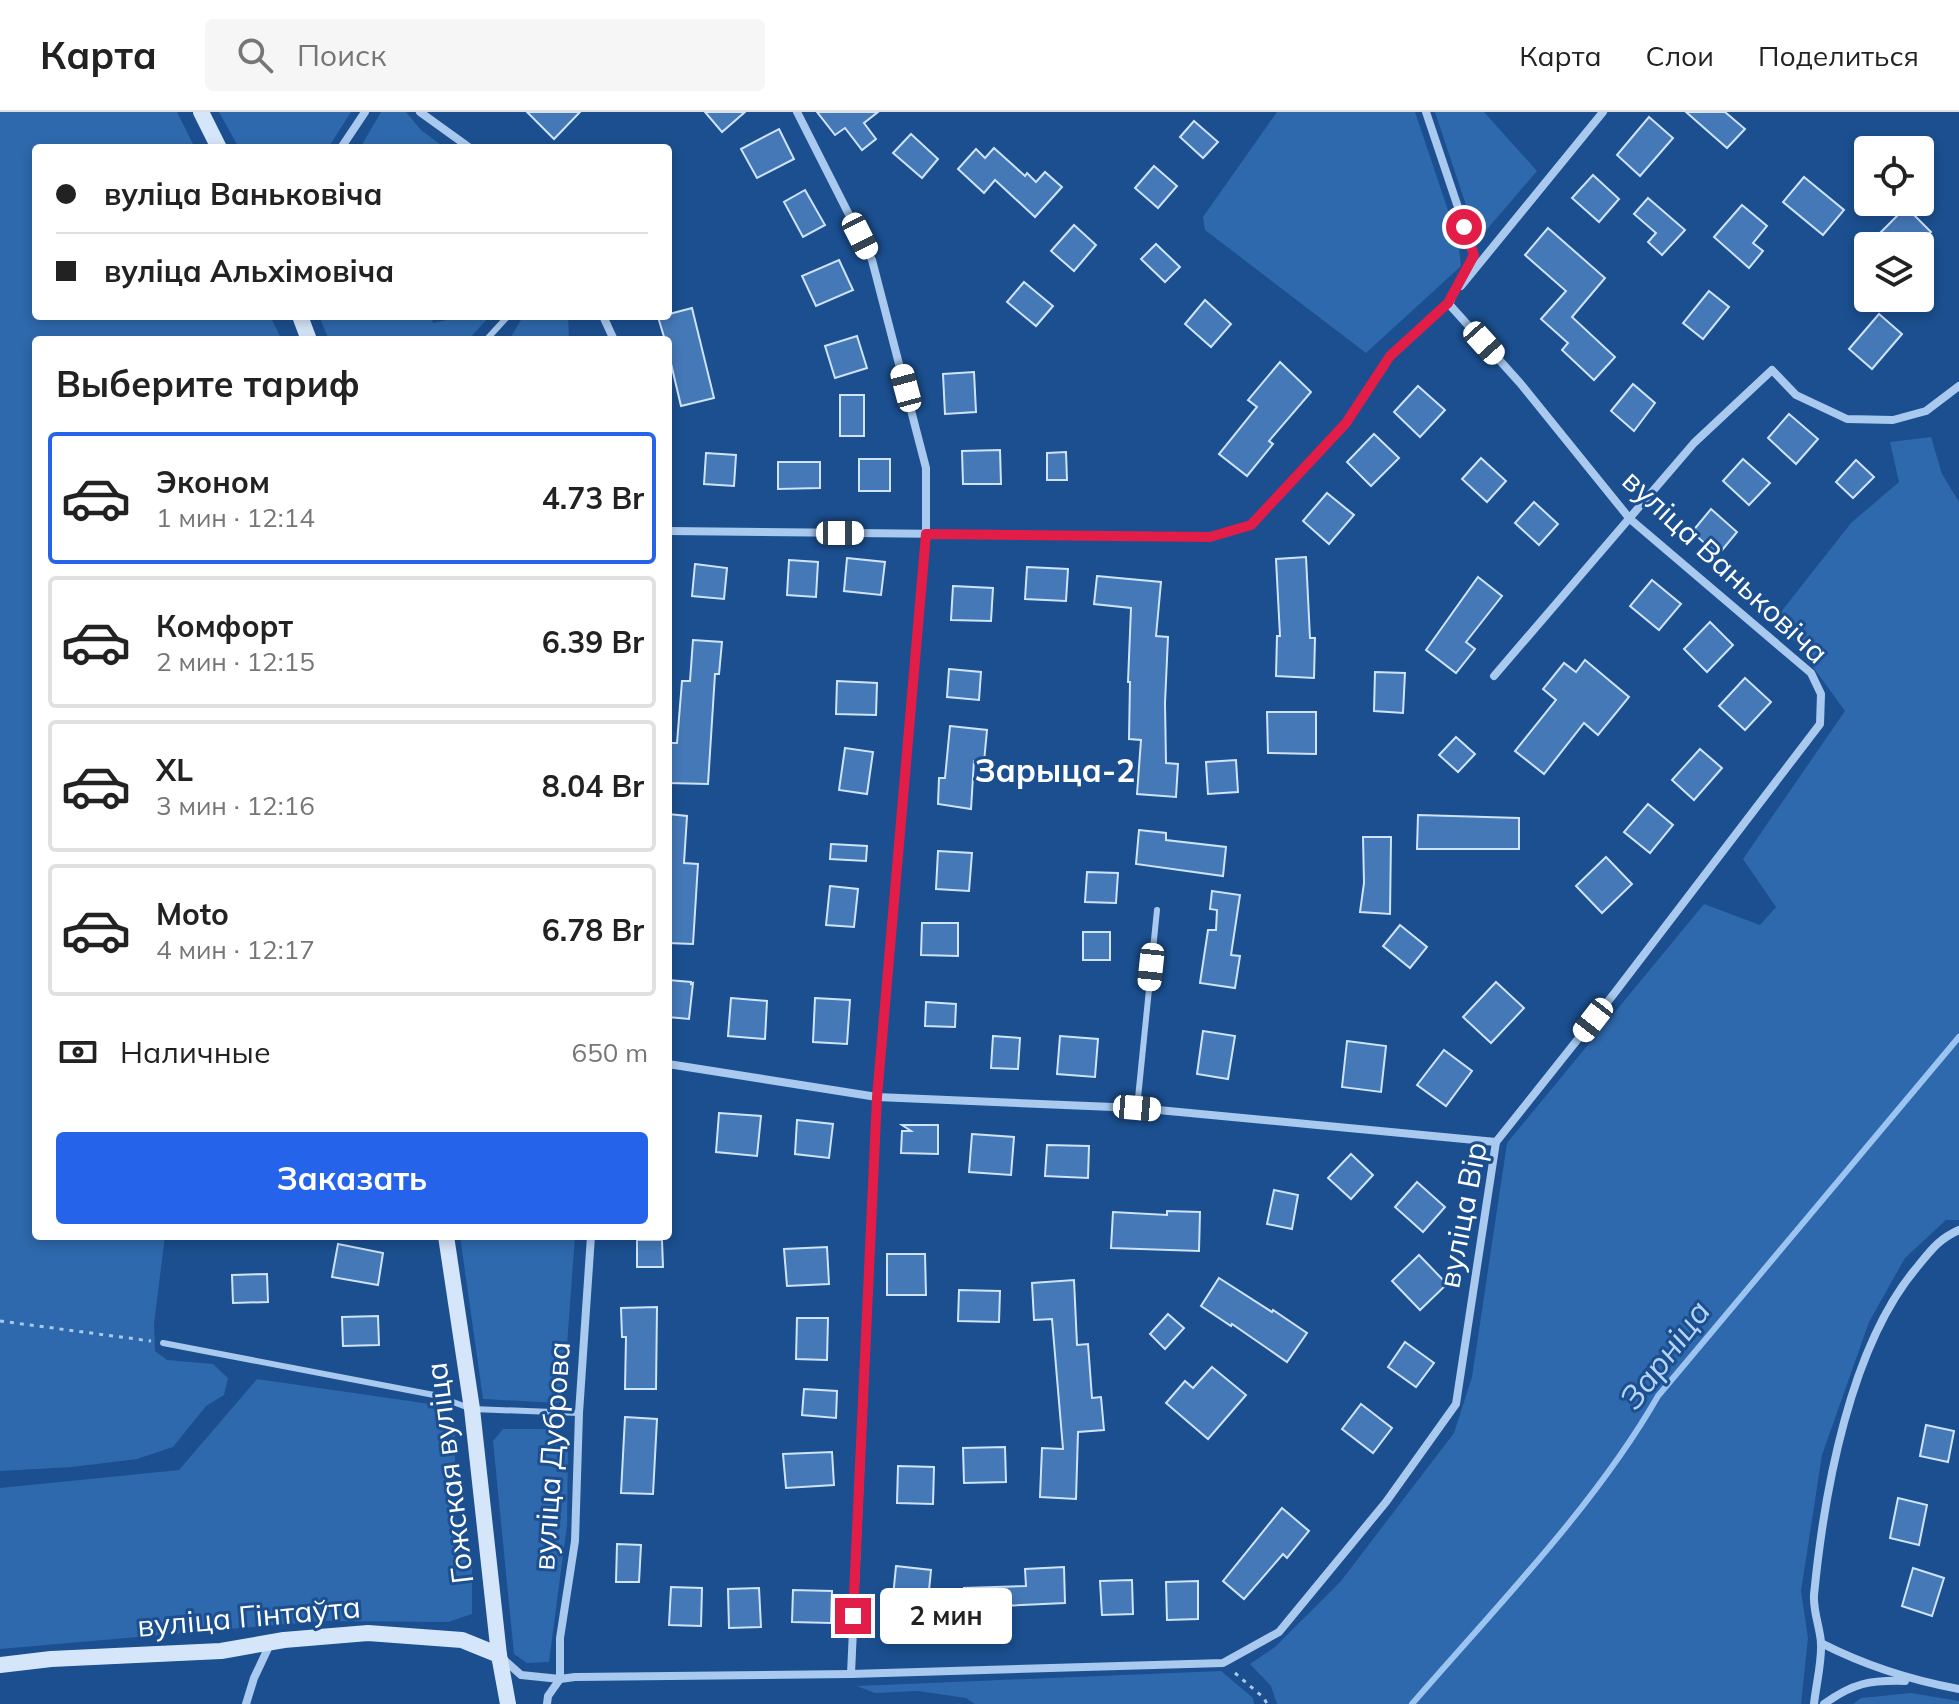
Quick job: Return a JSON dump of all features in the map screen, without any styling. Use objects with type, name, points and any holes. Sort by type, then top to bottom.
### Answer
[{"type":"street","points":[[201,112],[217,144]]},
{"type":"street","points":[[344,144],[365,112]]},
{"type":"street","points":[[420,112],[464,144]]},
{"type":"street","points":[[797,112],[872,260],[926,468],[926,534],[877,1097],[851,1674]]},
{"type":"street","points":[[1426,112],[1474,255],[1448,303]]},
{"type":"street","points":[[672,531],[1210,537],[1251,525],[1346,423],[1390,356],[1448,303],[1603,112]]},
{"type":"street","name":"вуліца Ваньковіча","points":[[1448,303],[1520,383],[1630,519],[1811,673],[1821,694]]},
{"type":"street","points":[[1494,676],[1694,443],[1772,370],[1796,395],[1847,419],[1893,420],[1926,411],[1959,386]]},
{"type":"street","name":"вуліца Вір","points":[[1223,1663],[1279,1632],[1386,1502],[1456,1404],[1496,1142],[1613,995],[1820,724],[1821,694]]},
{"type":"street","points":[[672,1065],[877,1097],[1137,1108],[1496,1142]]},
{"type":"street","points":[[1814,1704],[1821,1643],[1816,1628],[1814,1599],[1824,1519],[1837,1451],[1872,1339],[1907,1278],[1942,1237],[1959,1230]]},
{"type":"street","name":"Гожская вуліца","points":[[447,1240],[472,1409],[499,1655],[508,1704]]},
{"type":"street","name":"вуліца Дуброва","points":[[560,1679],[560,1638],[575,1541],[579,1413],[591,1240]]},
{"type":"street","name":"вуліца Гінтаўта","points":[[0,1665],[51,1659],[221,1651],[333,1634],[368,1633],[462,1640],[499,1655]]},
{"type":"street","points":[[246,1704],[271,1642]]},
{"type":"street","points":[[1821,1643],[1855,1660],[1912,1681]]},
{"type":"street","points":[[499,1655],[521,1675],[560,1679],[1223,1663]]},
{"type":"street","points":[[547,1704],[548,1696],[560,1679]]},
{"type":"street","points":[[1824,1704],[1844,1689],[1874,1680],[1912,1681],[1959,1689]]},
{"type":"lane","points":[[490,336],[504,320]]},
{"type":"lane","points":[[1137,1108],[1157,910]]},
{"type":"lane","points":[[163,1343],[434,1395],[472,1409],[579,1413]]},
{"type":"path","points":[[0,1321],[163,1343]]},
{"type":"path","points":[[1223,1663],[1267,1704]]},
{"type":"shaded area","points":[[0,112],[177,112],[193,144],[32,144],[32,320],[272,320],[280,336],[32,336],[32,1240],[164,1240],[154,1324],[155,1351],[167,1360],[213,1364],[228,1378],[224,1395],[206,1406],[173,1447],[137,1459],[0,1471]]},
{"type":"shaded area","points":[[219,112],[351,112],[331,144],[237,144]]},
{"type":"shaded area","points":[[381,112],[406,112],[421,130],[440,144],[362,144]]},
{"type":"shaded area","points":[[1277,112],[1415,112],[1458,240],[1461,266],[1366,353],[1205,230],[1203,217]]},
{"type":"shaded area","points":[[1435,112],[1484,112],[1537,171],[1483,234],[1475,232]]},
{"type":"shaded area","points":[[321,320],[432,320],[433,323],[486,320],[472,336],[327,336]]},
{"type":"shaded area","points":[[521,320],[568,320],[569,336],[511,336]]},
{"type":"shaded area","points":[[1931,437],[1942,474],[1959,502],[1959,1220],[1946,1220],[1905,1258],[1869,1322],[1822,1455],[1801,1591],[1808,1638],[1801,1704],[1277,1704],[1271,1686],[1250,1664],[1275,1647],[1341,1581],[1454,1433],[1472,1377],[1507,1143],[1704,904],[1760,925],[1776,907],[1743,859],[1845,711],[1777,617],[1851,523],[1899,482],[1890,442]]},
{"type":"shaded area","points":[[461,1240],[575,1240],[563,1400],[557,1403],[483,1399]]},
{"type":"shaded area","points":[[257,1379],[430,1404],[455,1431],[452,1487],[457,1524],[472,1558],[472,1614],[448,1622],[322,1621],[0,1649],[0,1488],[179,1470]]},
{"type":"shaded area","points":[[503,1429],[555,1429],[568,1443],[567,1525],[549,1662],[527,1663],[514,1654],[493,1441]]},
{"type":"shaded area","points":[[1221,1671],[1253,1698],[1254,1704],[975,1704],[966,1698],[918,1691],[875,1693],[857,1686]]},
{"type":"shaded area","points":[[1911,1693],[1959,1701],[1959,1704],[1853,1704],[1861,1698]]},
{"type":"building","points":[[527,112],[580,112],[554,139]]},
{"type":"building","points":[[705,112],[745,112],[722,132]]},
{"type":"building","points":[[817,112],[878,112],[864,123],[876,139],[862,150],[845,128],[835,135]]},
{"type":"building","points":[[1686,112],[1725,112],[1745,129],[1727,148]]},
{"type":"building","points":[[1649,117],[1673,138],[1640,176],[1617,155]]},
{"type":"building","points":[[1194,121],[1218,142],[1203,158],[1180,137]]},
{"type":"building","points":[[779,129],[794,159],[757,178],[741,149]]},
{"type":"building","points":[[911,134],[938,159],[922,178],[893,153]]},
{"type":"building","points":[[994,148],[1025,176],[1027,173],[1036,182],[1045,172],[1062,187],[1035,217],[995,180],[984,193],[958,169],[976,149],[985,158]]},
{"type":"building","points":[[1154,166],[1177,186],[1158,208],[1135,188]]},
{"type":"building","points":[[1593,175],[1619,199],[1599,222],[1572,198]]},
{"type":"building","points":[[1804,177],[1844,210],[1823,235],[1783,202]]},
{"type":"building","points":[[805,190],[825,225],[803,237],[784,202]]},
{"type":"building","points":[[1648,198],[1685,230],[1662,255],[1648,242],[1656,233],[1634,214]]},
{"type":"building","points":[[1742,205],[1767,226],[1753,243],[1763,251],[1749,268],[1714,237]]},
{"type":"building","points":[[1897,216],[1915,216],[1931,232],[1881,232]]},
{"type":"building","points":[[1074,225],[1096,245],[1074,271],[1051,251]]},
{"type":"building","points":[[1548,228],[1605,278],[1572,317],[1615,357],[1594,380],[1562,350],[1568,343],[1541,319],[1566,291],[1525,255]]},
{"type":"building","points":[[1156,244],[1180,267],[1165,282],[1141,259]]},
{"type":"building","points":[[839,260],[853,290],[816,306],[802,276]]},
{"type":"building","points":[[1024,282],[1053,306],[1036,326],[1007,302]]},
{"type":"building","points":[[1709,291],[1729,307],[1703,339],[1683,323]]},
{"type":"building","points":[[1205,300],[1231,324],[1211,347],[1185,324]]},
{"type":"building","points":[[692,308],[714,398],[681,406],[672,368],[672,336],[664,336],[659,320],[672,320],[672,313]]},
{"type":"building","points":[[1879,314],[1902,334],[1872,369],[1849,349]]},
{"type":"building","points":[[857,336],[867,368],[835,378],[825,346]]},
{"type":"building","points":[[1280,362],[1311,392],[1269,441],[1273,444],[1247,476],[1219,454],[1257,407],[1248,400]]},
{"type":"building","points":[[974,372],[976,412],[945,414],[943,374]]},
{"type":"building","points":[[1633,384],[1655,403],[1634,431],[1611,411]]},
{"type":"building","points":[[1418,386],[1445,410],[1420,437],[1394,412]]},
{"type":"building","points":[[840,395],[864,395],[864,436],[840,436]]},
{"type":"building","points":[[1789,414],[1818,439],[1796,464],[1768,438]]},
{"type":"building","points":[[1374,434],[1399,458],[1371,486],[1347,462]]},
{"type":"building","points":[[1000,450],[1001,484],[963,484],[962,451]]},
{"type":"building","points":[[1066,452],[1067,480],[1047,480],[1047,453]]},
{"type":"building","points":[[706,453],[736,455],[734,486],[704,484]]},
{"type":"building","points":[[1481,458],[1506,481],[1487,502],[1462,479]]},
{"type":"building","points":[[859,459],[890,459],[890,491],[859,491]]},
{"type":"building","points":[[1743,459],[1770,483],[1749,505],[1723,481]]},
{"type":"building","points":[[1856,460],[1874,477],[1853,498],[1836,482]]},
{"type":"building","points":[[778,462],[820,462],[820,488],[778,489]]},
{"type":"building","points":[[1327,493],[1354,515],[1329,544],[1303,521]]},
{"type":"building","points":[[1534,502],[1558,524],[1539,545],[1515,523]]},
{"type":"building","points":[[1711,509],[1737,532],[1718,555],[1692,532]]},
{"type":"building","points":[[1306,557],[1310,638],[1315,638],[1314,678],[1276,676],[1277,636],[1280,636],[1276,559]]},
{"type":"building","points":[[847,558],[885,562],[881,595],[844,591]]},
{"type":"building","points":[[789,560],[818,562],[816,597],[787,595]]},
{"type":"building","points":[[695,564],[727,568],[724,599],[692,596]]},
{"type":"building","points":[[1027,567],[1068,569],[1066,601],[1025,599]]},
{"type":"building","points":[[1097,576],[1161,582],[1156,636],[1168,637],[1166,763],[1178,764],[1176,797],[1137,794],[1141,740],[1129,739],[1131,608],[1094,604]]},
{"type":"building","points":[[1478,577],[1502,596],[1466,642],[1475,649],[1456,673],[1426,650]]},
{"type":"building","points":[[1652,580],[1681,604],[1659,630],[1630,606]]},
{"type":"building","points":[[953,586],[993,588],[991,621],[951,620]]},
{"type":"building","points":[[1710,622],[1733,645],[1707,672],[1684,649]]},
{"type":"building","points":[[693,640],[722,642],[719,674],[715,674],[708,784],[672,783],[672,743],[677,743],[682,681],[690,681]]},
{"type":"building","points":[[1585,660],[1629,697],[1598,735],[1584,723],[1544,774],[1515,751],[1556,700],[1543,689],[1564,663],[1576,672]]},
{"type":"building","points":[[949,669],[981,672],[979,700],[947,697]]},
{"type":"building","points":[[1375,672],[1405,673],[1403,713],[1374,711]]},
{"type":"building","points":[[1745,678],[1771,702],[1745,730],[1719,706]]},
{"type":"building","points":[[837,681],[877,683],[876,715],[836,714]]},
{"type":"building","points":[[1267,712],[1316,712],[1316,754],[1268,753]]},
{"type":"building","points":[[950,726],[987,730],[984,762],[974,761],[971,809],[938,804],[939,778],[945,778]]},
{"type":"building","points":[[1456,737],[1475,754],[1458,772],[1439,755]]},
{"type":"building","points":[[845,748],[873,752],[867,794],[839,790]]},
{"type":"building","points":[[1700,749],[1722,768],[1694,800],[1672,780]]},
{"type":"building","points":[[1236,760],[1238,792],[1208,794],[1206,762]]},
{"type":"building","points":[[1648,804],[1673,825],[1650,853],[1624,832]]},
{"type":"building","points":[[672,814],[687,816],[684,863],[698,864],[693,944],[672,943]]},
{"type":"building","points":[[1418,815],[1519,818],[1519,849],[1417,849]]},
{"type":"building","points":[[1139,830],[1166,833],[1166,840],[1226,847],[1223,876],[1136,864]]},
{"type":"building","points":[[1363,837],[1391,837],[1390,914],[1360,912],[1364,883]]},
{"type":"building","points":[[831,844],[867,846],[866,861],[830,859]]},
{"type":"building","points":[[938,851],[972,853],[969,891],[936,889]]},
{"type":"building","points":[[1606,857],[1632,884],[1602,913],[1576,886]]},
{"type":"building","points":[[1087,872],[1118,873],[1116,903],[1085,902]]},
{"type":"building","points":[[830,886],[858,889],[854,927],[826,925]]},
{"type":"building","points":[[1212,891],[1240,895],[1231,955],[1240,956],[1235,988],[1200,983],[1208,930],[1216,930],[1217,910],[1210,909]]},
{"type":"building","points":[[922,923],[958,923],[958,956],[921,955]]},
{"type":"building","points":[[1400,925],[1427,947],[1410,968],[1383,946]]},
{"type":"building","points":[[1083,932],[1110,932],[1110,960],[1083,960]]},
{"type":"building","points":[[672,980],[693,983],[689,1019],[672,1017]]},
{"type":"building","points":[[1496,982],[1524,1008],[1491,1043],[1463,1017]]},
{"type":"building","points":[[731,998],[767,1001],[765,1039],[728,1036]]},
{"type":"building","points":[[815,998],[850,1000],[847,1044],[813,1042]]},
{"type":"building","points":[[926,1002],[956,1004],[955,1027],[925,1026]]},
{"type":"building","points":[[1203,1031],[1235,1036],[1228,1079],[1197,1074]]},
{"type":"building","points":[[993,1036],[1020,1038],[1018,1069],[991,1068]]},
{"type":"building","points":[[1060,1036],[1098,1039],[1095,1077],[1057,1074]]},
{"type":"building","points":[[1347,1041],[1386,1046],[1381,1092],[1342,1087]]},
{"type":"building","points":[[1444,1050],[1472,1071],[1446,1106],[1417,1085]]},
{"type":"building","points":[[719,1113],[761,1116],[757,1156],[716,1152]]},
{"type":"building","points":[[797,1120],[833,1124],[829,1158],[795,1154]]},
{"type":"building","points":[[902,1125],[938,1125],[938,1154],[901,1153],[902,1131],[911,1131]]},
{"type":"building","points":[[972,1134],[1014,1137],[1011,1175],[969,1172]]},
{"type":"building","points":[[1047,1145],[1089,1146],[1088,1178],[1045,1176]]},
{"type":"building","points":[[1351,1154],[1373,1175],[1351,1199],[1328,1178]]},
{"type":"building","points":[[1417,1182],[1445,1207],[1423,1232],[1395,1207]]},
{"type":"building","points":[[1274,1190],[1298,1195],[1292,1229],[1267,1224]]},
{"type":"building","points":[[1167,1211],[1200,1212],[1199,1251],[1111,1248],[1113,1212],[1167,1215]]},
{"type":"building","points":[[637,1240],[662,1240],[663,1267],[637,1267]]},
{"type":"building","points":[[338,1244],[383,1253],[378,1285],[332,1277]]},
{"type":"building","points":[[827,1247],[829,1284],[787,1286],[784,1249]]},
{"type":"building","points":[[887,1254],[925,1254],[926,1295],[887,1295]]},
{"type":"building","points":[[1419,1255],[1447,1284],[1420,1310],[1392,1281]]},
{"type":"building","points":[[267,1274],[268,1302],[233,1303],[232,1275]]},
{"type":"building","points":[[1219,1278],[1307,1333],[1287,1362],[1201,1306]]},
{"type":"building","points":[[1074,1280],[1077,1345],[1088,1344],[1092,1398],[1101,1397],[1104,1430],[1078,1432],[1076,1499],[1040,1497],[1042,1448],[1063,1449],[1052,1319],[1034,1320],[1032,1283]]},
{"type":"building","points":[[959,1290],[1000,1291],[999,1322],[958,1321]]},
{"type":"building","points":[[657,1307],[656,1389],[625,1389],[626,1337],[622,1337],[621,1308]]},
{"type":"building","points":[[1168,1314],[1184,1328],[1165,1349],[1150,1334]]},
{"type":"building","points":[[378,1316],[379,1345],[343,1346],[342,1317]]},
{"type":"building","points":[[797,1318],[828,1318],[827,1360],[796,1359]]},
{"type":"building","points":[[1405,1342],[1434,1363],[1416,1387],[1388,1367]]},
{"type":"building","points":[[1212,1367],[1246,1395],[1208,1439],[1166,1403],[1185,1381],[1193,1388]]},
{"type":"building","points":[[804,1389],[837,1391],[836,1418],[802,1415]]},
{"type":"building","points":[[1361,1404],[1392,1428],[1373,1453],[1342,1429]]},
{"type":"building","points":[[625,1417],[657,1419],[653,1494],[621,1493]]},
{"type":"building","points":[[1926,1425],[1954,1431],[1948,1462],[1920,1456]]},
{"type":"building","points":[[1005,1447],[1006,1482],[964,1483],[963,1448]]},
{"type":"building","points":[[832,1452],[834,1485],[786,1488],[783,1454]]},
{"type":"building","points":[[898,1466],[934,1467],[933,1504],[897,1503]]},
{"type":"building","points":[[1898,1498],[1927,1505],[1919,1545],[1890,1538]]},
{"type":"building","points":[[1282,1508],[1309,1531],[1287,1558],[1283,1554],[1244,1599],[1223,1581]]},
{"type":"building","points":[[617,1544],[641,1545],[639,1582],[616,1582]]},
{"type":"building","points":[[896,1566],[931,1570],[927,1611],[892,1607]]},
{"type":"building","points":[[1064,1567],[1065,1603],[1002,1606],[1002,1615],[965,1616],[964,1588],[1026,1586],[1025,1569]]},
{"type":"building","points":[[1913,1568],[1944,1578],[1932,1616],[1902,1606]]},
{"type":"building","points":[[1132,1580],[1133,1614],[1102,1615],[1100,1581]]},
{"type":"building","points":[[1198,1581],[1198,1619],[1167,1620],[1166,1582]]},
{"type":"building","points":[[671,1587],[702,1588],[701,1626],[669,1625]]},
{"type":"building","points":[[759,1588],[761,1627],[729,1628],[728,1589]]},
{"type":"building","points":[[793,1590],[832,1591],[831,1623],[792,1622]]},
{"type":"waterway","name":"Зарніца","points":[[1412,1704],[1574,1516],[1605,1477],[1658,1396],[1959,1037]]},
{"type":"district","name":"Зарыца-2","points":[[1055,771]]},
{"type":"route","points":[[853,1616],[877,1097],[926,534],[1210,537],[1251,525],[1346,423],[1390,356],[1448,303],[1474,255],[1464,227]]}]
